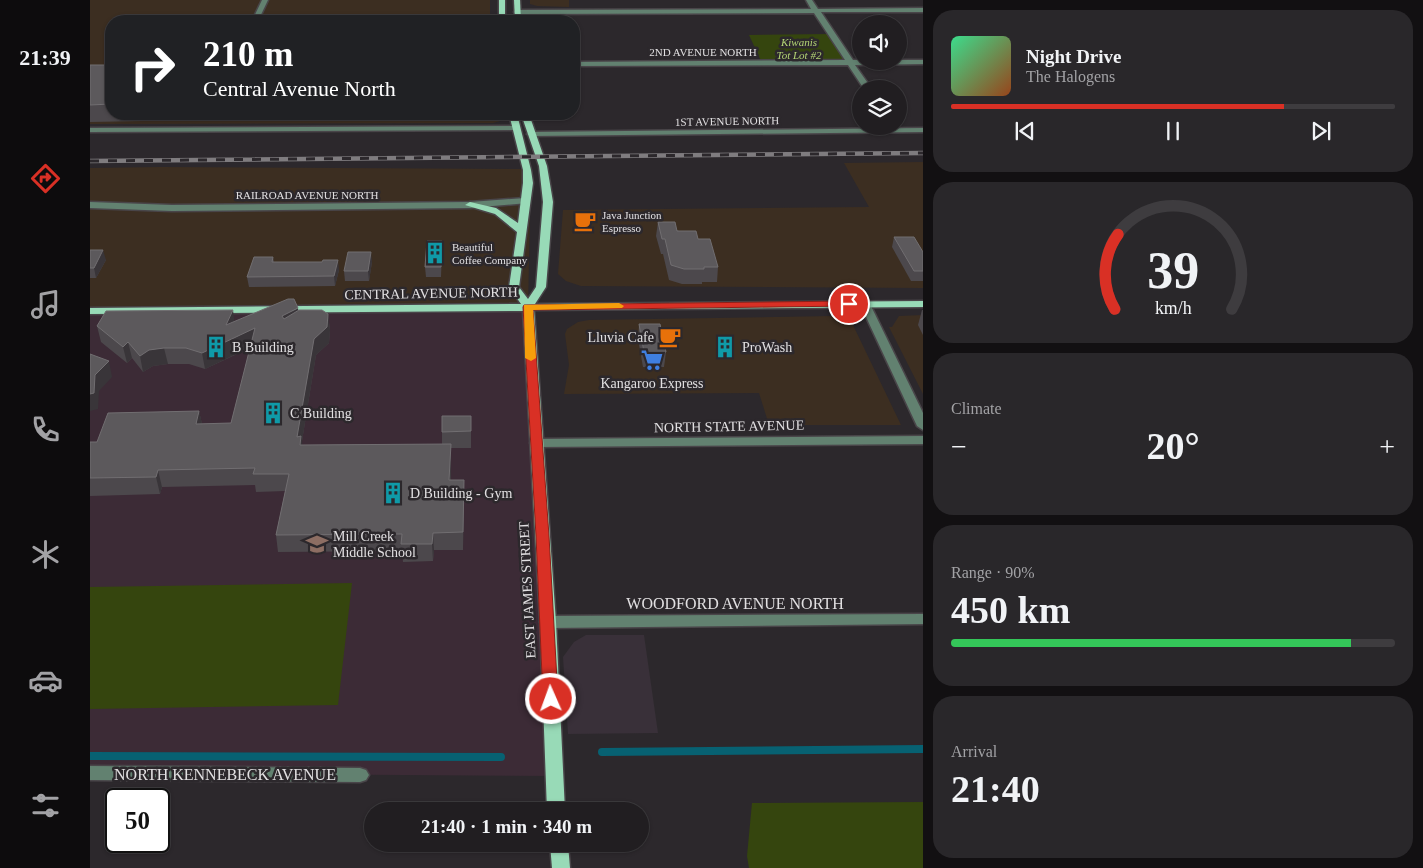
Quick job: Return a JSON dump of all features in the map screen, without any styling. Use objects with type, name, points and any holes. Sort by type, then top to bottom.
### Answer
[{"type":"main road","points":[[502,0],[502,15]]},
{"type":"main road","points":[[517,15],[518,0]]},
{"type":"main road","points":[[514,120],[527,170],[528,183],[514,286],[528,307],[541,287],[548,202],[543,166],[527,120]]},
{"type":"main road","points":[[470,205],[500,212],[510,219],[521,231]]},
{"type":"main road","name":"CENTRAL AVENUE NORTH","points":[[90,311],[923,304]]},
{"type":"main road","name":"EAST JAMES STREET","points":[[528,307],[548,622],[556,802]]},
{"type":"main road","points":[[560,852],[561,868]]},
{"type":"street","points":[[258,15],[265,0]]},
{"type":"street","points":[[809,0],[862,80]]},
{"type":"street","points":[[517,12],[923,10]]},
{"type":"street","name":"2ND AVENUE NORTH","points":[[580,64],[923,62]]},
{"type":"street","points":[[90,130],[516,128]]},
{"type":"street","name":"1ST AVENUE NORTH","points":[[531,134],[852,129]]},
{"type":"street","name":"1ST AVENUE NORTH","points":[[907,129],[923,130]]},
{"type":"street","name":"RAILROAD AVENUE NORTH","points":[[90,205],[172,208],[470,205],[525,201]]},
{"type":"street","points":[[865,304],[923,426]]},
{"type":"street","name":"NORTH STATE AVENUE","points":[[536,443],[923,440]]},
{"type":"street","name":"WOODFORD AVENUE NORTH","points":[[548,622],[923,619]]},
{"type":"street","name":"NORTH KENNEBECK AVENUE","points":[[90,773],[360,775]]},
{"type":"shaded area","points":[[90,0],[490,0],[490,15],[105,15],[105,120],[504,120],[493,123],[90,124]]},
{"type":"shaded area","points":[[530,0],[569,0],[569,7],[537,6],[530,4]]},
{"type":"shaded area","points":[[923,162],[923,288],[581,286],[566,281],[558,274],[563,210],[869,207],[844,163]]},
{"type":"shaded area","points":[[90,168],[531,169],[528,307],[90,311]]},
{"type":"shaded area","name":"Mill Creek Middle School","points":[[528,307],[554,776],[90,773],[90,311]]},
{"type":"shaded area","points":[[923,315],[923,394],[889,327],[892,327],[899,316]]},
{"type":"shaded area","points":[[834,316],[852,323],[901,425],[769,425],[759,393],[564,394],[569,365],[565,334],[567,329],[578,322],[589,320]]},
{"type":"shaded area","points":[[586,635],[644,635],[658,733],[568,734],[563,657],[574,642]]},
{"type":"green space","name":"Kiwanis Tot Lot #2","points":[[831,34],[850,63],[762,63],[749,35]]},
{"type":"green space","points":[[352,583],[338,705],[90,709],[90,587]]},
{"type":"green space","points":[[923,802],[923,868],[749,868],[747,856],[752,803]]},
{"type":"building","points":[[90,65],[105,65],[105,104],[90,105]]},
{"type":"building","points":[[658,222],[675,222],[677,231],[696,231],[698,239],[710,239],[718,267],[684,269],[671,265],[665,239],[662,239]]},
{"type":"building","points":[[894,237],[914,237],[923,252],[923,271],[914,271]]},
{"type":"building","points":[[427,241],[442,241],[441,267],[425,267]]},
{"type":"building","points":[[90,250],[103,250],[94,268],[90,268]]},
{"type":"building","points":[[348,252],[371,252],[368,271],[344,271]]},
{"type":"building","points":[[254,257],[273,257],[272,262],[322,262],[323,260],[338,260],[334,276],[247,277]]},
{"type":"building","points":[[288,299],[294,299],[298,308],[282,316],[284,319],[299,310],[322,310],[328,314],[327,327],[314,339],[297,437],[301,436],[300,445],[451,444],[449,480],[464,480],[463,532],[433,533],[432,544],[401,544],[402,534],[276,535],[289,474],[253,474],[255,468],[158,470],[156,477],[90,478],[90,442],[97,442],[108,413],[199,411],[196,424],[231,423],[255,328],[202,353],[186,348],[164,348],[149,350],[140,356],[128,342],[123,347],[97,326],[106,311],[233,310],[226,325]]},
{"type":"building","points":[[639,324],[660,324],[666,352],[644,352]]},
{"type":"building","points":[[90,354],[109,361],[95,375],[94,393],[90,394]]},
{"type":"building","points":[[442,416],[471,416],[471,431],[442,432]]},
{"type":"waterway","points":[[602,752],[923,749]]},
{"type":"waterway","points":[[90,756],[501,757]]},
{"type":"railway","points":[[90,161],[923,153]]},
{"type":"slow traffic","points":[[531,358],[528,307],[619,306]]},
{"type":"place","name":"Java Junction Espresso","points":[[585,221]]},
{"type":"place","name":"Beautiful Coffee Company","points":[[435,253]]},
{"type":"place","name":"Lluvia Cafe","points":[[670,337]]},
{"type":"place","name":"B Building","points":[[216,347]]},
{"type":"place","name":"ProWash","points":[[725,347]]},
{"type":"place","name":"Kangaroo Express","points":[[652,360]]},
{"type":"place","name":"C Building","points":[[273,413]]},
{"type":"place","name":"D Building - Gym","points":[[393,493]]},
{"type":"place","name":"Mill Creek Middle School","points":[[317,544]]},
{"type":"route","points":[[551,699],[543,536],[528,307],[849,304]]}]
